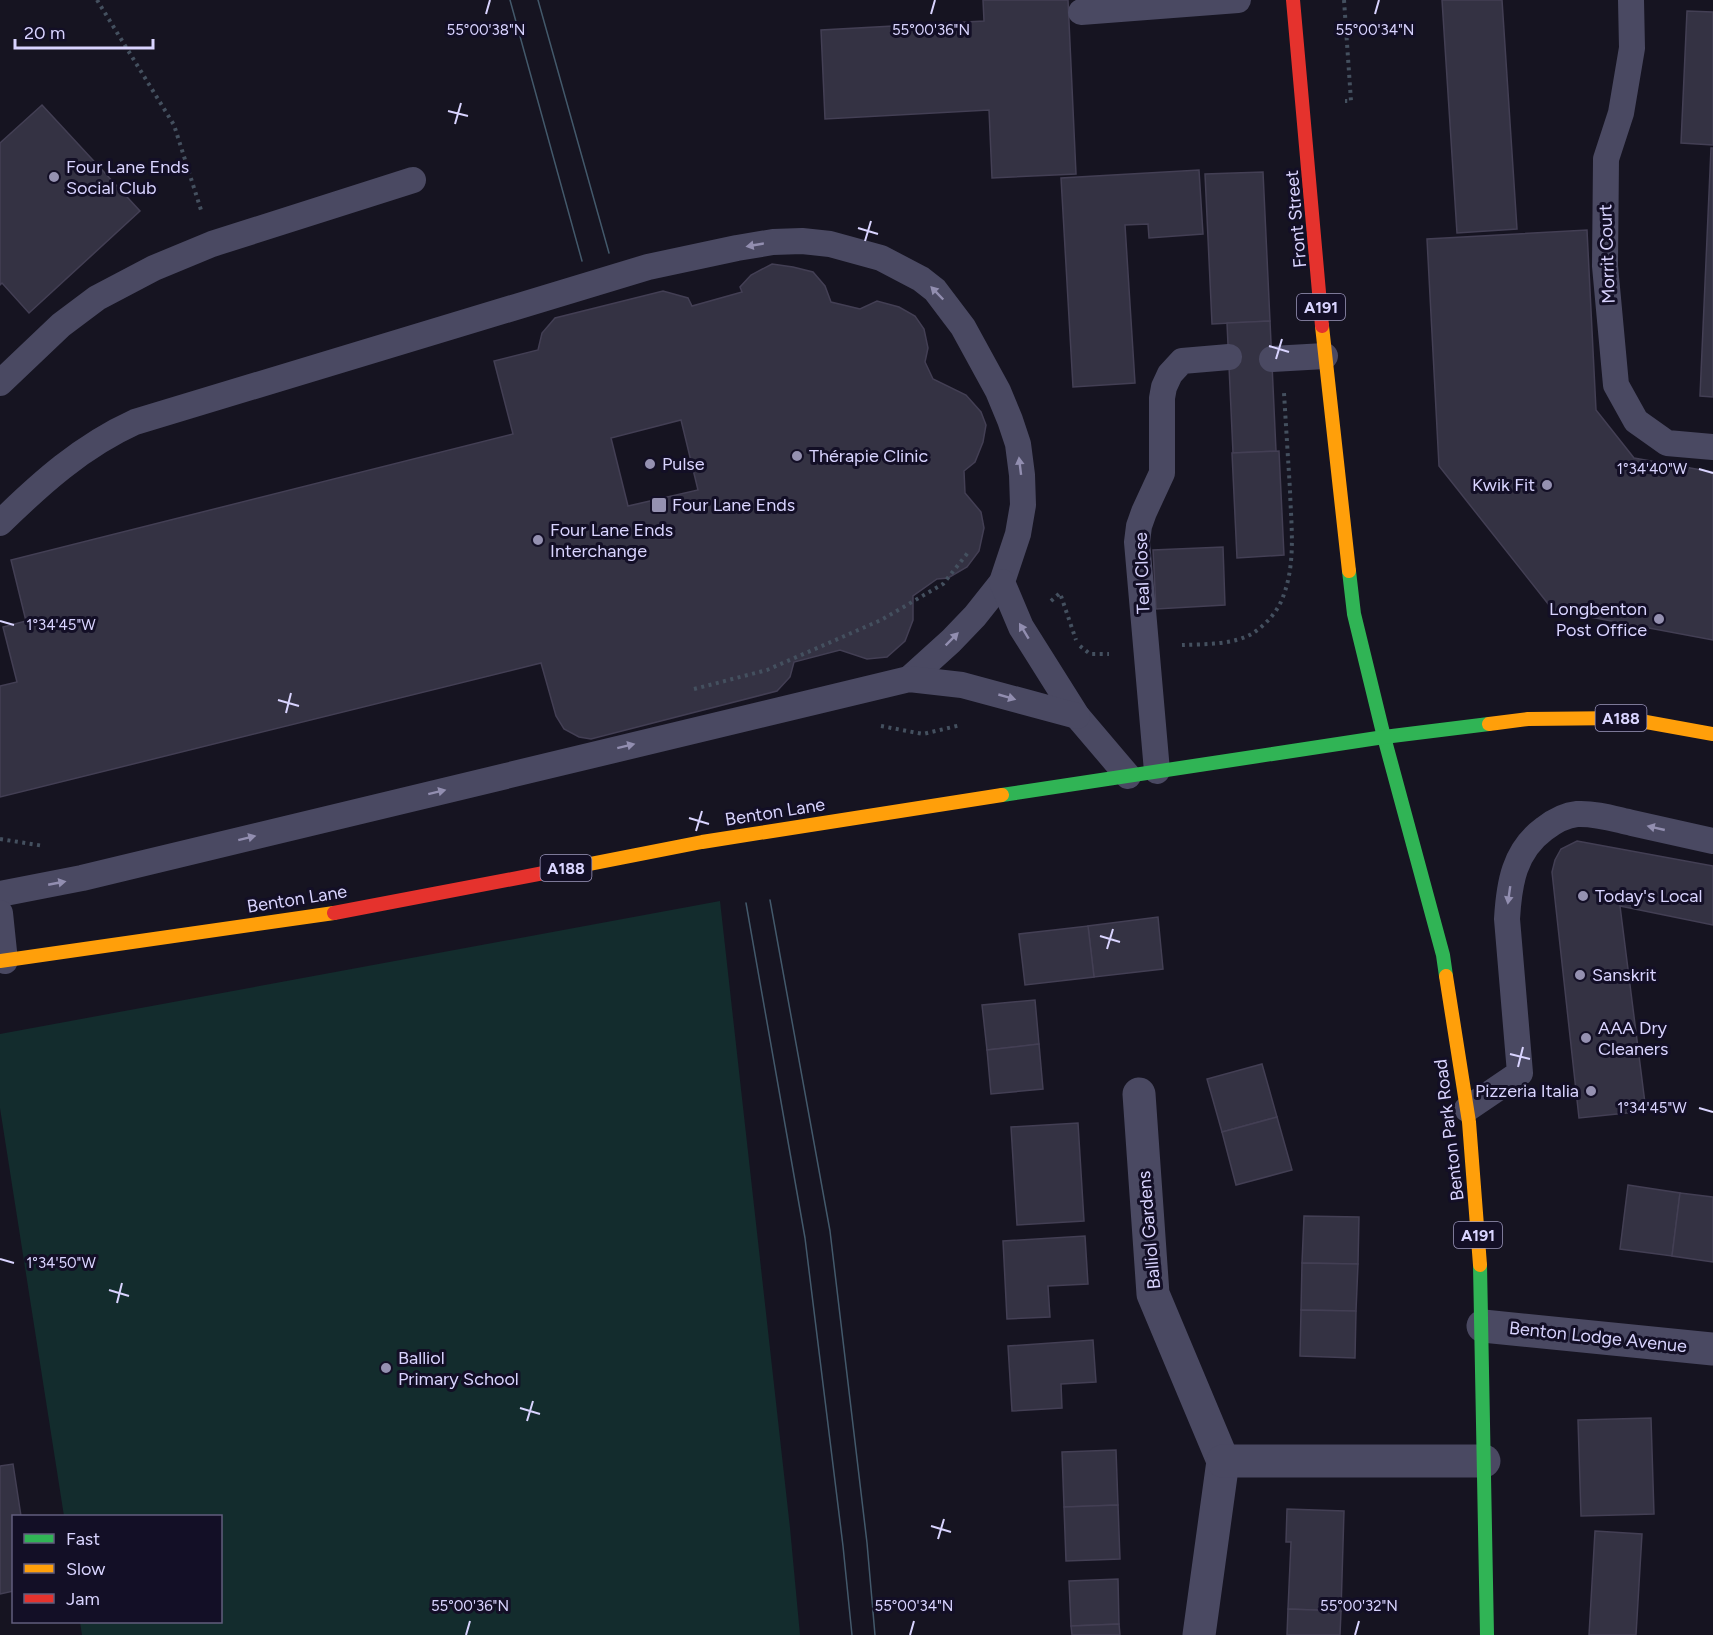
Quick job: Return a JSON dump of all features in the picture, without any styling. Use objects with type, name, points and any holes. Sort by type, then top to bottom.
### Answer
[{"type":"main road","name":"Front Street","points":[[1293,0],[1325,356],[1354,615],[1384,737]]},
{"type":"main road","name":"Benton Lane","points":[[2,961],[335,913],[702,842],[1384,737],[1527,719],[1624,718],[1713,734]]},
{"type":"main road","name":"Benton Park Road","points":[[1384,737],[1443,955],[1467,1108],[1480,1254],[1483,1326],[1487,1635]]},
{"type":"street","name":"Balliol Gardens","points":[[1139,1094],[1153,1294],[1223,1461]]},
{"type":"street","name":"Benton Lodge Avenue","points":[[1483,1326],[1713,1349]]},
{"type":"street","points":[[1199,1635],[1223,1461],[1484,1461]]},
{"type":"lane","points":[[1082,12],[1238,0]]},
{"type":"lane","name":"Morrit Court","points":[[1631,0],[1632,48],[1621,113],[1606,159],[1605,266],[1616,386],[1636,421],[1667,443],[1713,447]]},
{"type":"lane","points":[[0,383],[61,325],[97,298],[154,268],[212,243],[413,180]]},
{"type":"lane","points":[[0,523],[49,476],[109,434],[135,422],[648,267],[773,242],[802,241],[830,244],[881,258],[905,269],[935,290],[963,327],[998,391],[1018,444],[1023,505],[1018,534],[1002,582],[959,632],[909,679]]},
{"type":"lane","points":[[1272,359],[1325,356]]},
{"type":"lane","name":"Teal Close","points":[[1157,771],[1141,598],[1137,542],[1139,526],[1162,473],[1162,398],[1170,374],[1182,361],[1229,357]]},
{"type":"lane","points":[[1002,582],[1021,627],[1077,716],[1128,776]]},
{"type":"lane","points":[[0,894],[82,878],[909,679],[962,685],[1077,716]]},
{"type":"lane","points":[[1467,1108],[1520,1073],[1507,919],[1508,896],[1514,870],[1523,850],[1537,834],[1550,824],[1575,814],[1597,815],[1713,841]]},
{"type":"lane","points":[[0,913],[2,961]]},
{"type":"path","points":[[97,0],[174,125],[212,243]]},
{"type":"path","points":[[1344,0],[1350,101]]},
{"type":"path","points":[[688,691],[766,670],[881,620],[943,584],[970,550]]},
{"type":"green space","name":"Balliol Primary School","points":[[720,901],[800,1635],[82,1635],[80,1623],[222,1623],[222,1515],[64,1515],[0,1108],[0,1034]]},
{"type":"building","points":[[983,0],[1068,0],[1076,174],[992,178],[989,110],[825,119],[821,30],[984,21]]},
{"type":"building","points":[[1442,0],[1502,0],[1517,229],[1457,233]]},
{"type":"building","points":[[1687,11],[1713,12],[1713,145],[1681,143]]},
{"type":"building","name":"Four Lane Ends Social Club","points":[[42,105],[140,211],[29,313],[2,283],[0,285],[0,143]]},
{"type":"building","points":[[1711,148],[1713,148],[1713,397],[1700,396]]},
{"type":"building","points":[[1199,170],[1203,234],[1149,238],[1148,224],[1125,225],[1135,383],[1073,387],[1061,178]]},
{"type":"building","points":[[1263,172],[1270,321],[1212,324],[1205,174]]},
{"type":"building","points":[[1587,230],[1596,410],[1634,458],[1713,472],[1713,640],[1553,610],[1439,466],[1427,239]]},
{"type":"building","name":"Four Lane Ends Interchange","points":[[772,264],[813,272],[825,286],[831,302],[860,309],[877,301],[899,307],[915,316],[924,329],[928,348],[925,362],[933,379],[966,395],[981,412],[986,425],[983,442],[975,462],[964,471],[965,493],[981,512],[984,528],[979,551],[967,567],[948,578],[937,579],[913,596],[913,620],[905,641],[887,657],[867,659],[840,650],[794,662],[790,677],[777,691],[591,739],[579,737],[564,729],[556,716],[541,663],[0,797],[0,686],[17,682],[3,627],[26,621],[11,560],[513,434],[494,361],[538,350],[542,333],[555,318],[663,291],[688,298],[692,306],[742,292],[740,287],[751,275]],"holes":[[[681,420],[698,490],[628,506],[611,438]]]},
{"type":"building","points":[[1270,321],[1276,451],[1233,453],[1227,323]]},
{"type":"building","points":[[1279,451],[1284,555],[1237,558],[1232,453]]},
{"type":"building","points":[[1223,547],[1225,605],[1156,609],[1153,550]]},
{"type":"building","points":[[1577,841],[1713,866],[1713,925],[1620,906],[1646,1111],[1579,1118],[1552,872],[1561,849]]},
{"type":"building","points":[[1158,917],[1163,969],[1094,977],[1088,926]]},
{"type":"building","points":[[1088,926],[1094,977],[1025,985],[1019,934]]},
{"type":"building","points":[[1035,1000],[1039,1044],[987,1050],[982,1005]]},
{"type":"building","points":[[1039,1044],[1043,1089],[991,1094],[987,1050]]},
{"type":"building","points":[[1262,1064],[1277,1117],[1222,1132],[1207,1079]]},
{"type":"building","points":[[1277,1117],[1292,1170],[1236,1185],[1222,1132]]},
{"type":"building","points":[[1078,1123],[1084,1221],[1017,1225],[1011,1127]]},
{"type":"building","points":[[1628,1185],[1680,1193],[1672,1256],[1620,1249]]},
{"type":"building","points":[[1680,1193],[1713,1197],[1713,1262],[1672,1256]]},
{"type":"building","points":[[1304,1216],[1359,1217],[1358,1264],[1302,1263]]},
{"type":"building","points":[[1085,1236],[1088,1284],[1048,1286],[1050,1317],[1007,1319],[1003,1241]]},
{"type":"building","points":[[1302,1263],[1358,1264],[1356,1311],[1301,1310]]},
{"type":"building","points":[[1301,1310],[1356,1311],[1355,1358],[1300,1356]]},
{"type":"building","points":[[1093,1340],[1096,1382],[1061,1384],[1062,1408],[1012,1411],[1008,1346]]},
{"type":"building","points":[[1651,1418],[1654,1514],[1581,1516],[1578,1420]]},
{"type":"building","points":[[1116,1450],[1118,1505],[1064,1507],[1062,1452]]},
{"type":"building","points":[[13,1464],[21,1515],[12,1515],[12,1591],[0,1594],[0,1466]]},
{"type":"building","points":[[1118,1505],[1120,1559],[1066,1561],[1064,1507]]},
{"type":"building","points":[[1287,1509],[1344,1511],[1341,1611],[1288,1609],[1291,1542],[1286,1542]]},
{"type":"building","points":[[1595,1531],[1642,1534],[1636,1635],[1589,1635]]},
{"type":"building","points":[[1118,1579],[1119,1624],[1071,1626],[1069,1581]]},
{"type":"building","points":[[1288,1609],[1341,1611],[1340,1635],[1287,1635]]},
{"type":"building","points":[[1119,1624],[1120,1635],[1072,1635],[1071,1626]]},
{"type":"tram line","points":[[510,0],[582,261]]},
{"type":"tram line","points":[[538,0],[609,253]]},
{"type":"tram line","points":[[770,900],[830,1231],[867,1543],[875,1635]]},
{"type":"tram line","points":[[746,903],[805,1238],[852,1635]]},
{"type":"traffic: fast","points":[[1349,571],[1354,614],[1384,737],[1443,955],[1446,976]]},
{"type":"traffic: fast","points":[[1002,795],[1384,737],[1489,724]]},
{"type":"traffic: fast","points":[[1480,1265],[1487,1635]]},
{"type":"traffic: slow","points":[[1322,326],[1349,571]]},
{"type":"traffic: slow","points":[[1489,724],[1528,719],[1624,718],[1713,734]]},
{"type":"traffic: slow","points":[[554,871],[702,842],[1002,795]]},
{"type":"traffic: slow","points":[[0,961],[334,913]]},
{"type":"traffic: slow","points":[[1446,976],[1469,1122],[1480,1265]]},
{"type":"traffic: jam","points":[[1293,0],[1322,326]]},
{"type":"traffic: jam","points":[[334,913],[554,871]]},
{"type":"place","name":"Four Lane Ends Social Club","points":[[54,177]]},
{"type":"place","name":"Thérapie Clinic","points":[[797,456]]},
{"type":"place","name":"Pulse","points":[[650,464]]},
{"type":"place","name":"Kwik Fit","points":[[1547,485]]},
{"type":"place","name":"Four Lane Ends","points":[[659,505]]},
{"type":"place","name":"Four Lane Ends Interchange","points":[[538,540]]},
{"type":"place","name":"Longbenton Post Office","points":[[1659,619]]},
{"type":"place","name":"Today's Local","points":[[1583,896]]},
{"type":"place","name":"Sanskrit","points":[[1580,975]]},
{"type":"place","name":"AAA Dry Cleaners","points":[[1586,1038]]},
{"type":"place","name":"Pizzeria Italia","points":[[1591,1091]]},
{"type":"place","name":"Balliol Primary School","points":[[386,1368]]}]
